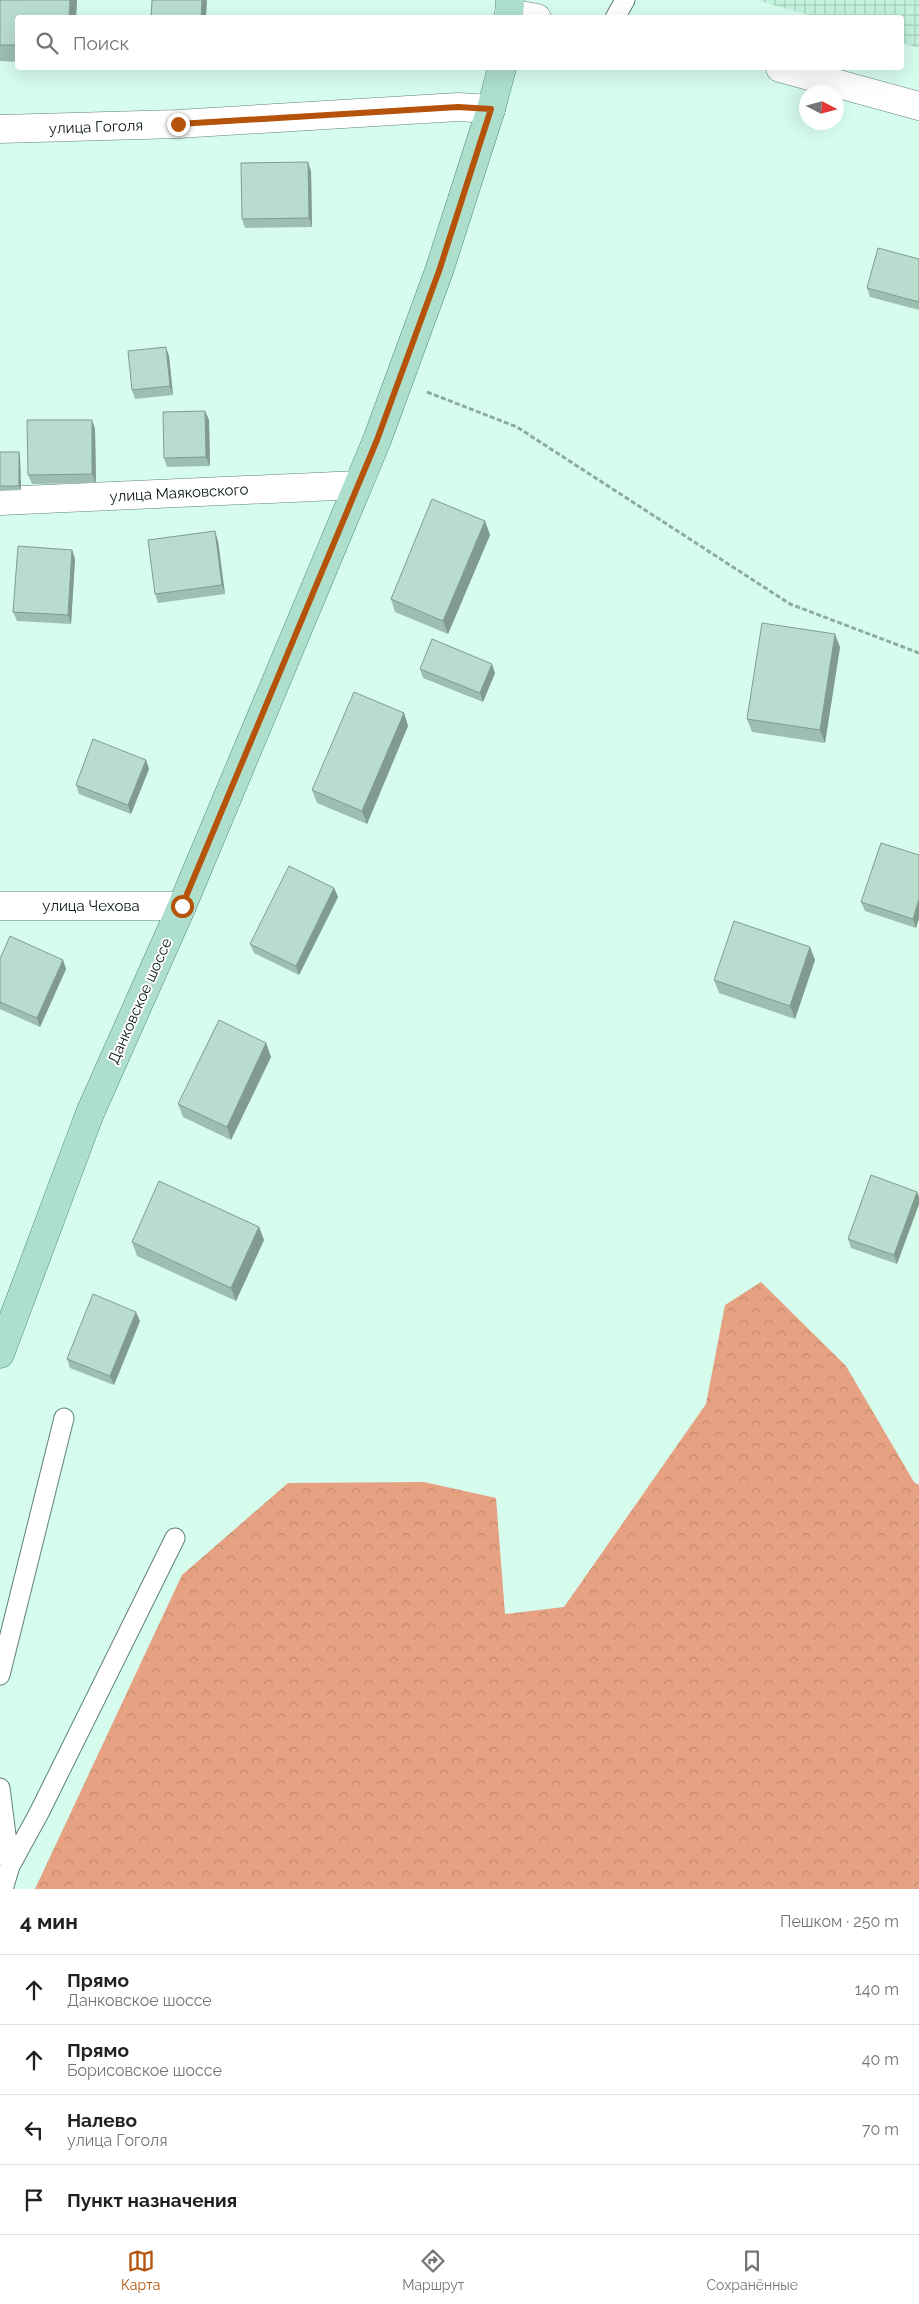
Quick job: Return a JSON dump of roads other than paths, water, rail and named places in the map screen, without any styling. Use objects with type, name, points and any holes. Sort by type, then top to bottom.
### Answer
[{"type":"main road","name":"Данковское шоссе","points":[[0,1354],[5,1326],[90,1113],[182,906],[358,485],[399,381],[439,271],[491,109],[501,70]]},
{"type":"street","points":[[509,10],[527,15]]},
{"type":"street","points":[[787,70],[919,106]]},
{"type":"street","name":"улица Гоголя","points":[[0,130],[178,124],[458,107],[491,109]]},
{"type":"street","name":"улица Маяковского","points":[[0,501],[358,485]]},
{"type":"street","name":"улица Чехова","points":[[0,906],[182,906]]},
{"type":"lane","points":[[617,15],[625,0]]},
{"type":"lane","points":[[0,1675],[64,1418]]},
{"type":"lane","points":[[3,1889],[10,1866],[39,1813],[175,1538]]},
{"type":"lane","points":[[0,1788],[10,1866]]}]
